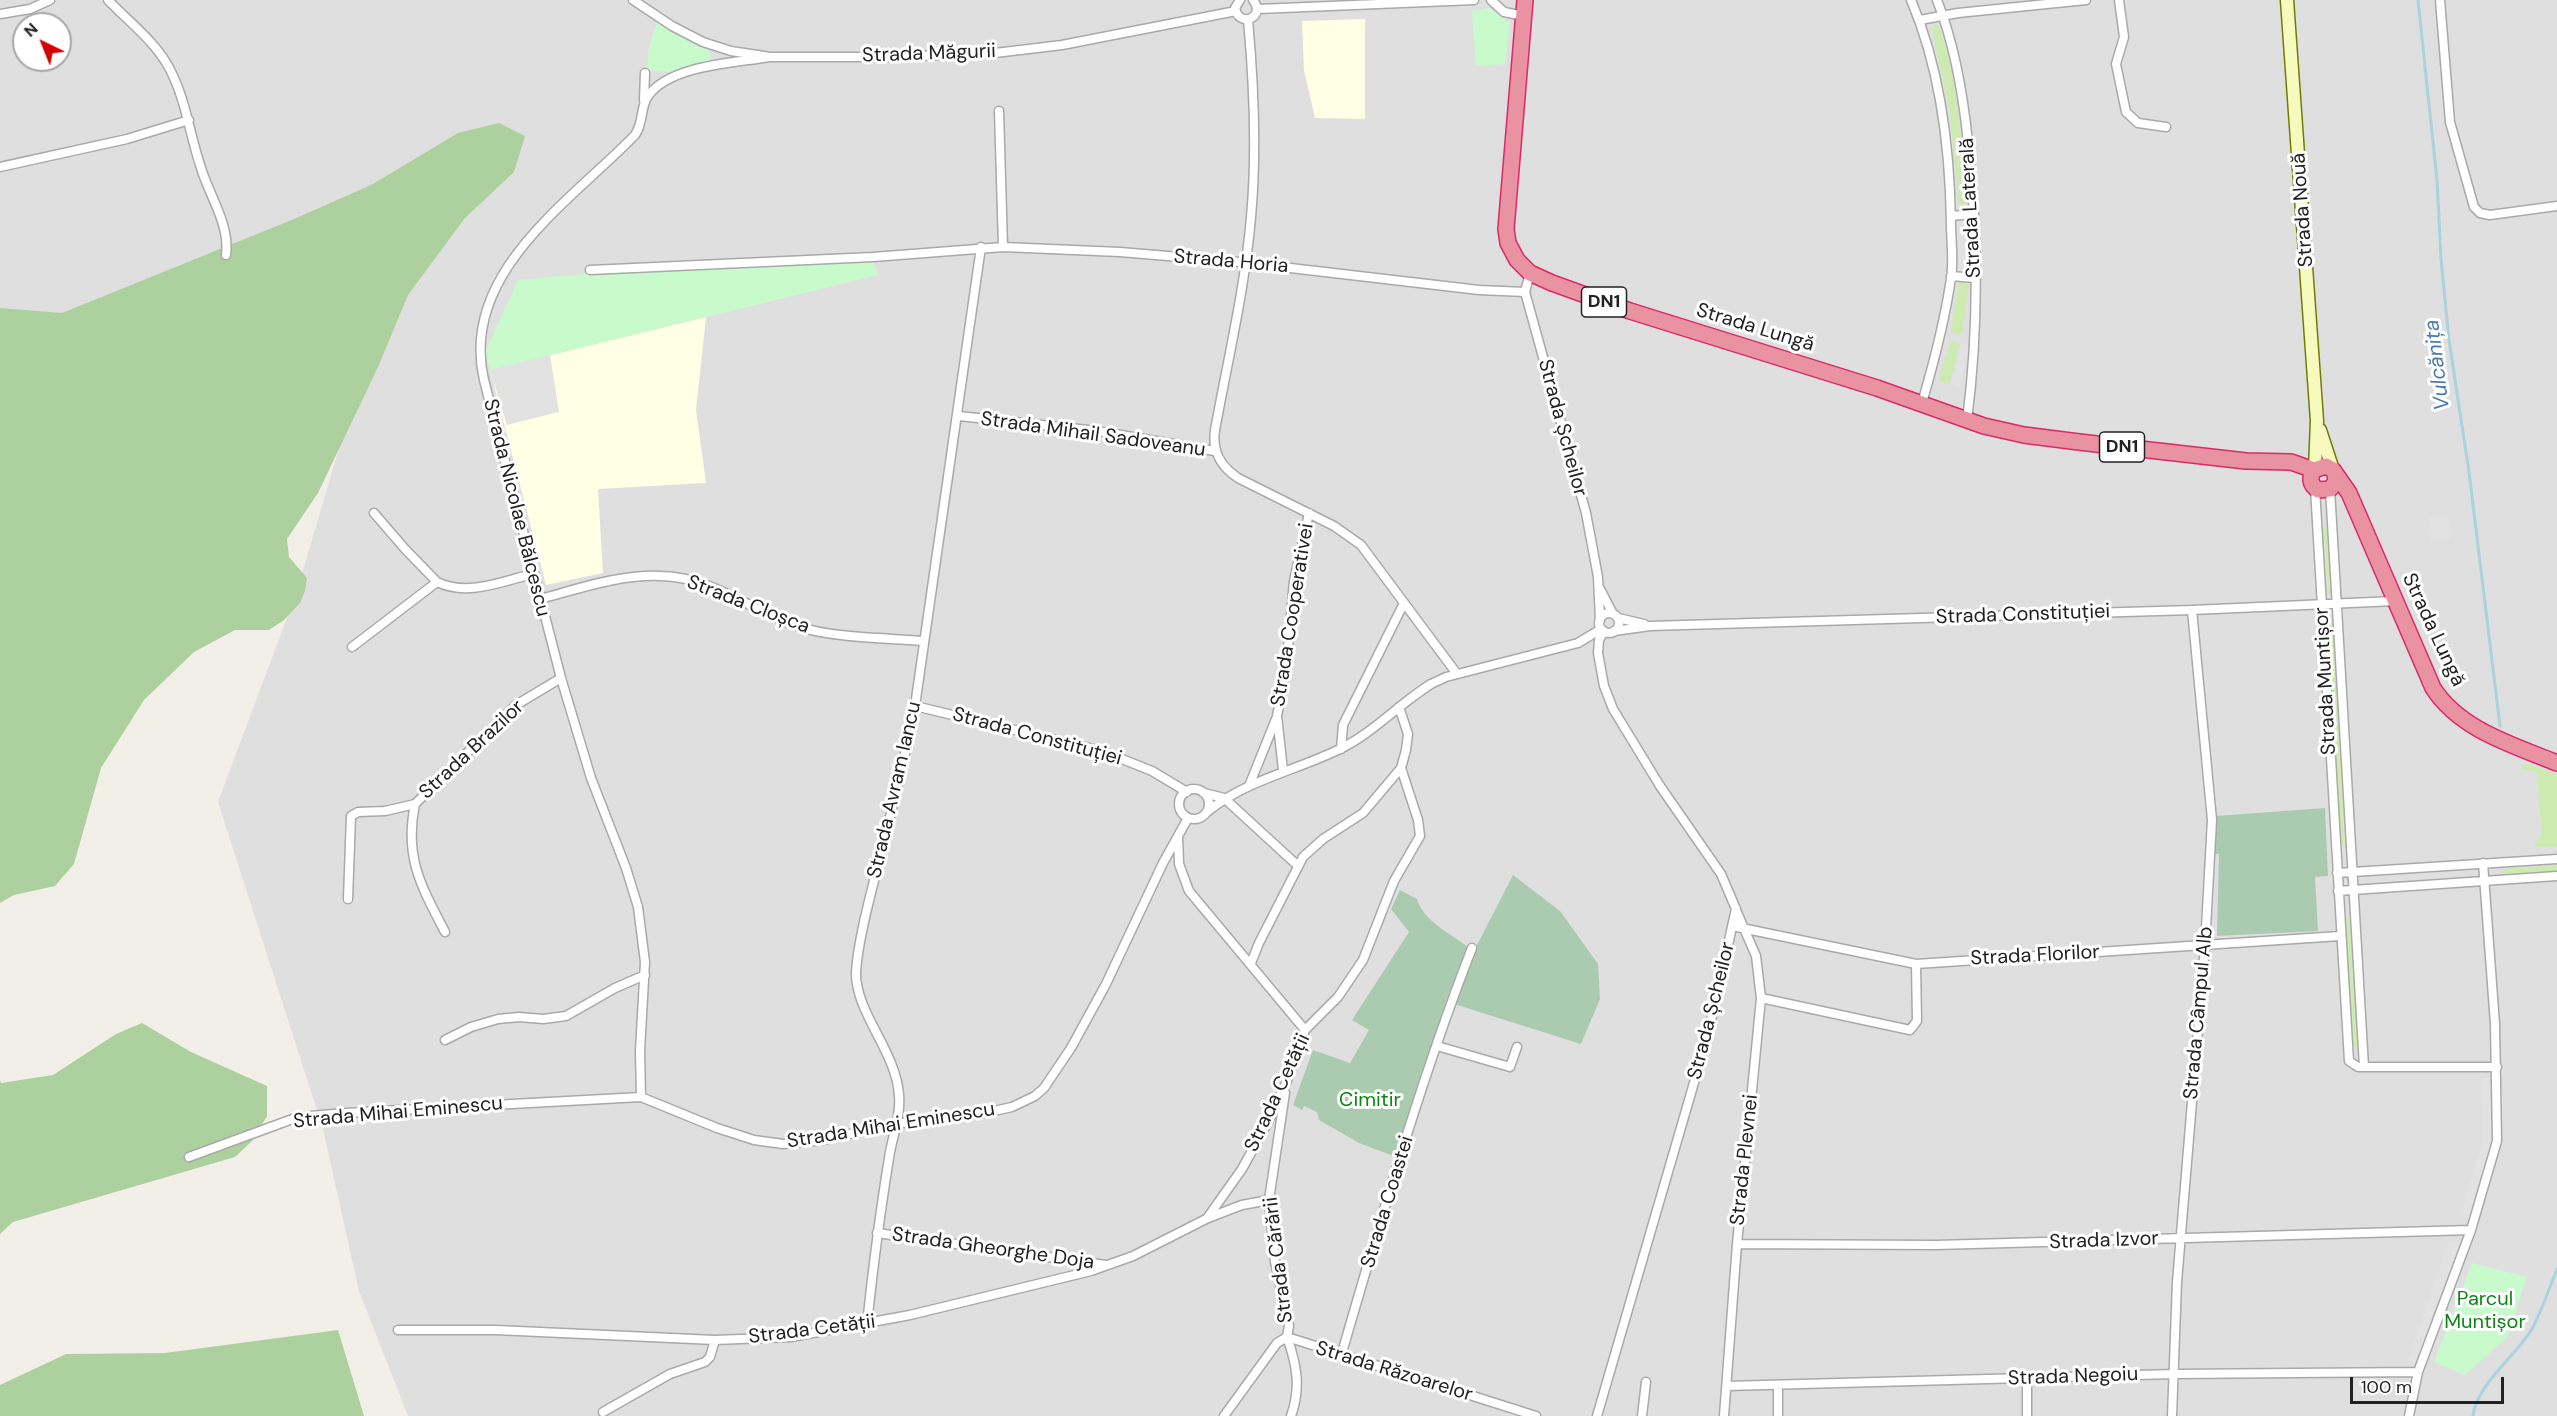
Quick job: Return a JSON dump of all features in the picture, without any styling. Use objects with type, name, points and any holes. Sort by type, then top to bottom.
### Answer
[{"type":"highway","name":"Strada Lungă","points":[[1525,0],[1506,229],[1512,252],[1530,273],[1630,311],[1922,403],[1967,420],[2024,435],[2246,461],[2291,462],[2349,493],[2360,523],[2433,688],[2440,699],[2455,714],[2488,734],[2557,763]]},
{"type":"main road","name":"Strada Nouă","points":[[2287,0],[2323,479]]},
{"type":"main road","name":"Strada Nouă","points":[[2317,421],[2323,479]]},
{"type":"street","points":[[0,14],[30,9],[50,0]]},
{"type":"street","points":[[108,0],[145,36],[167,63],[184,100],[200,168],[228,241],[226,255]]},
{"type":"street","name":"Strada Măgurii","points":[[633,0],[672,26],[703,42],[732,51],[770,57],[890,57],[1007,52],[1073,43],[1236,11]]},
{"type":"street","points":[[1240,0],[1236,5],[1236,11],[1239,17],[1248,20]]},
{"type":"street","points":[[1248,20],[1256,15],[1256,4],[1474,0]]},
{"type":"street","points":[[1491,0],[1504,12],[1524,16]]},
{"type":"street","name":"Strada Laterală","points":[[1911,0],[1920,20],[1938,85],[1944,122],[1951,216],[1951,276],[1922,403]]},
{"type":"street","name":"Strada Laterală","points":[[1937,0],[1954,57],[1965,119],[1974,214],[1975,359],[1967,420]]},
{"type":"street","points":[[1920,20],[2086,0]]},
{"type":"street","points":[[2119,0],[2124,37],[2116,64],[2126,112],[2138,123],[2166,127]]},
{"type":"street","points":[[2440,0],[2450,122],[2474,207],[2480,213],[2490,215],[2557,206]]},
{"type":"street","points":[[1215,451],[1215,430],[1251,216],[1254,138],[1248,20]]},
{"type":"street","points":[[644,101],[659,85],[678,74],[770,57]]},
{"type":"street","name":"Strada Nicolae Bălcescu","points":[[641,1097],[640,1051],[645,975],[642,932],[633,888],[600,805],[561,678],[532,574],[481,369],[479,350],[482,323],[505,274],[534,232],[578,187],[635,135],[642,120],[645,73]]},
{"type":"street","points":[[999,111],[1003,247]]},
{"type":"street","points":[[0,166],[127,140],[189,120]]},
{"type":"street","points":[[1951,216],[1974,214]]},
{"type":"street","name":"Strada Avram Iancu","points":[[867,1324],[877,1233],[895,1124],[900,1108],[897,1076],[890,1056],[858,990],[856,969],[871,894],[903,769],[915,706],[959,416],[981,247]]},
{"type":"street","name":"Strada Horia","points":[[590,270],[873,257],[1003,247],[1120,252],[1245,262],[1479,290],[1525,292]]},
{"type":"street","points":[[1525,292],[1530,273]]},
{"type":"street","points":[[1951,276],[1975,278]]},
{"type":"street","name":"Strada Șcheilor","points":[[1525,292],[1586,513],[1599,586],[1602,627],[1598,653],[1608,697],[1660,786],[1721,874],[1736,909],[1707,1038],[1597,1416]]},
{"type":"street","name":"Strada Mihail Sadoveanu","points":[[959,416],[1097,431],[1215,451],[1232,474],[1343,531],[1361,545],[1457,674]]},
{"type":"street","name":"Strada Muntișor","points":[[2323,479],[2338,604],[2364,1067],[2353,1065],[2348,1056],[2322,605],[2323,479]]},
{"type":"street","points":[[374,513],[437,582],[458,589],[472,589],[532,574]]},
{"type":"street","name":"Strada Cooperativei","points":[[1249,786],[1277,716],[1287,662],[1294,581],[1309,513]]},
{"type":"street","name":"Strada Cloșca","points":[[540,599],[637,576],[662,576],[701,582],[725,591],[782,621],[815,631],[924,641]]},
{"type":"street","points":[[352,647],[437,582]]},
{"type":"street","name":"Strada Șcheilor","points":[[1599,586],[1616,616]]},
{"type":"street","name":"Strada Constituției","points":[[1602,627],[1614,631],[1650,626],[2192,610],[2395,601]]},
{"type":"street","points":[[1341,749],[1344,724],[1404,603]]},
{"type":"street","name":"Strada Câmpul Alb","points":[[2172,1416],[2181,1239],[2205,946],[2211,801],[2192,610]]},
{"type":"street","points":[[1297,865],[1224,798],[1196,790],[1187,792],[1181,798],[1180,807],[1188,818],[1197,819],[1224,798],[1283,770],[1341,749],[1431,684],[1457,674],[1568,646],[1589,638],[1602,627],[1605,614],[1616,616],[1618,627],[1614,631]]},
{"type":"street","name":"Strada Constituției","points":[[1616,616],[1650,626]]},
{"type":"street","name":"Strada Brazilor","points":[[348,899],[351,816],[357,812],[385,811],[415,804],[516,705],[561,678]]},
{"type":"street","name":"Strada Constituției","points":[[915,706],[1102,751],[1152,771],[1187,792]]},
{"type":"street","points":[[1251,963],[1297,865],[1323,839],[1363,813],[1401,768],[1408,734],[1399,707]]},
{"type":"street","name":"Strada Cooperativei","points":[[1277,716],[1283,770]]},
{"type":"street","name":"Strada Cetății","points":[[1208,1218],[1248,1160],[1286,1083],[1305,1030],[1338,997],[1358,969],[1394,881],[1420,836],[1418,820],[1401,768]]},
{"type":"street","points":[[1204,793],[1209,801],[1207,812]]},
{"type":"street","name":"Strada Brazilor","points":[[415,804],[411,821],[415,872],[445,932]]},
{"type":"street","name":"Strada Mihai Eminescu","points":[[189,1157],[298,1118],[641,1097],[717,1128],[754,1140],[783,1144],[823,1140],[895,1124],[985,1113],[1012,1107],[1035,1096],[1044,1088],[1085,1024],[1163,863],[1188,818]]},
{"type":"street","points":[[1178,836],[1179,864],[1189,891],[1305,1030]]},
{"type":"street","points":[[2337,873],[2557,859]]},
{"type":"street","points":[[2409,1416],[2418,1372],[2471,1230],[2497,1141],[2497,1067],[2493,977],[2482,863]]},
{"type":"street","points":[[2338,891],[2557,876]]},
{"type":"street","name":"Strada Plevnei","points":[[1724,1416],[1737,1244],[1761,998],[1761,982],[1756,956],[1736,909]]},
{"type":"street","name":"Strada Florilor","points":[[1732,926],[1916,963],[2340,936]]},
{"type":"street","name":"Strada Coastei","points":[[1341,1356],[1437,1046],[1472,948]]},
{"type":"street","points":[[1761,998],[1910,1030],[1917,1021],[1916,963]]},
{"type":"street","points":[[445,1040],[471,1026],[498,1019],[519,1017],[543,1019],[566,1016],[615,988],[645,975]]},
{"type":"street","points":[[1437,1046],[1510,1066],[1517,1047]]},
{"type":"street","points":[[2364,1067],[2497,1067]]},
{"type":"street","name":"Strada Cărării","points":[[1224,1416],[1277,1343],[1287,1337],[1289,1326],[1275,1262],[1269,1200],[1286,1083]]},
{"type":"street","name":"Strada Cetății","points":[[398,1330],[496,1330],[715,1340],[791,1337],[867,1324],[1033,1286],[1109,1265],[1208,1218],[1242,1205],[1269,1200]]},
{"type":"street","name":"Strada Izvor","points":[[1737,1244],[1936,1245],[2471,1230]]},
{"type":"street","name":"Strada Gheorghe Doja","points":[[877,1233],[1109,1265]]},
{"type":"street","points":[[1287,1337],[1298,1380],[1291,1416]]},
{"type":"street","name":"Strada Răzoarelor","points":[[1287,1337],[1536,1416]]},
{"type":"street","points":[[603,1412],[670,1374],[705,1362],[710,1357],[715,1340]]},
{"type":"street","name":"Strada Negoiu","points":[[1727,1386],[2174,1374],[2418,1372]]},
{"type":"street","points":[[2027,1378],[2027,1416]]},
{"type":"street","points":[[1642,1416],[1646,1382]]},
{"type":"street","points":[[1778,1385],[1778,1416]]},
{"type":"shaded area","points":[[0,0],[2557,0],[2557,1416],[408,1416],[359,1291],[323,1129],[218,802],[296,594],[347,421],[68,323],[0,316]]},
{"type":"shaded area","points":[[1365,19],[1365,119],[1315,118],[1304,70],[1302,21]]},
{"type":"shaded area","points":[[1957,220],[1970,220],[1969,273],[1957,272]]},
{"type":"shaded area","points":[[706,317],[696,410],[706,483],[598,489],[603,573],[546,585],[490,370]]},
{"type":"shaded area","points":[[1961,344],[1970,345],[1960,387],[1951,384]]},
{"type":"shaded area","points":[[550,355],[559,412],[507,425],[490,370]]},
{"type":"shaded area","points":[[2447,514],[2451,540],[2431,542],[2428,517]]},
{"type":"shaded area","points":[[2482,1078],[2490,1078],[2492,1144],[2470,1219],[2460,1216],[2483,1142]]},
{"type":"shaded area","points":[[2449,1241],[2459,1244],[2418,1364],[2408,1361]]},
{"type":"green space","points":[[1489,8],[1510,23],[1505,64],[1476,66],[1472,11]]},
{"type":"green space","points":[[657,22],[708,50],[711,55],[710,62],[670,72],[647,70],[649,47]]},
{"type":"green space","points":[[1936,23],[1948,54],[1958,108],[1967,203],[1961,205],[1959,204],[1950,114],[1932,29]]},
{"type":"green space","points":[[499,123],[525,136],[514,172],[465,218],[408,295],[378,367],[318,493],[287,539],[289,557],[307,578],[300,603],[284,620],[269,630],[235,630],[194,652],[144,700],[101,768],[74,864],[55,886],[14,895],[0,903],[0,308],[62,313],[294,219],[371,185],[458,133]]},
{"type":"green space","points":[[873,257],[878,275],[490,370],[485,353],[518,280],[606,272]]},
{"type":"green space","points":[[1959,282],[1966,282],[1969,286],[1962,335],[1954,334],[1951,330]]},
{"type":"green space","points":[[1951,341],[1960,344],[1950,382],[1947,384],[1940,382],[1939,378]]},
{"type":"green space","points":[[2327,528],[2333,593],[2328,594],[2323,529]]},
{"type":"green space","points":[[2329,621],[2334,622],[2345,845],[2340,844]]},
{"type":"green space","points":[[2524,763],[2557,774],[2557,847],[2535,847],[2535,842],[2542,836],[2537,774],[2534,771],[2522,769],[2521,766]]},
{"type":"green space","points":[[2325,808],[2328,876],[2315,877],[2318,931],[2217,936],[2219,854],[2215,854],[2216,816]]},
{"type":"green space","points":[[2557,865],[2557,871],[2504,874],[2504,869]]},
{"type":"green space","points":[[1513,875],[1560,911],[1598,964],[1600,999],[1581,1044],[1454,1004],[1475,949]]},
{"type":"green space","name":"Cimitir","points":[[1400,890],[1417,899],[1420,907],[1431,920],[1468,947],[1446,1001],[1396,1157],[1359,1143],[1319,1120],[1317,1112],[1304,1106],[1302,1110],[1293,1105],[1313,1050],[1350,1063],[1369,1030],[1352,1020],[1409,932],[1391,909]]},
{"type":"green space","points":[[2346,917],[2351,919],[2358,1046],[2356,1048],[2352,1046]]},
{"type":"green space","points":[[142,1023],[191,1052],[267,1086],[267,1116],[252,1141],[235,1157],[13,1222],[0,1234],[0,1080],[1,1083],[53,1075],[116,1034]]},
{"type":"green space","name":"Parcul Muntișor","points":[[2472,1263],[2527,1277],[2507,1337],[2465,1375],[2434,1362]]},
{"type":"green space","points":[[338,1330],[364,1416],[0,1416],[0,1385],[66,1354],[165,1353]]},
{"type":"waterway","name":"Vulcănița","points":[[2418,0],[2437,180],[2441,259],[2449,340],[2469,472],[2500,726]]},
{"type":"waterway","name":"Vulcănița","points":[[2473,1416],[2481,1393],[2532,1329],[2557,1269]]}]
